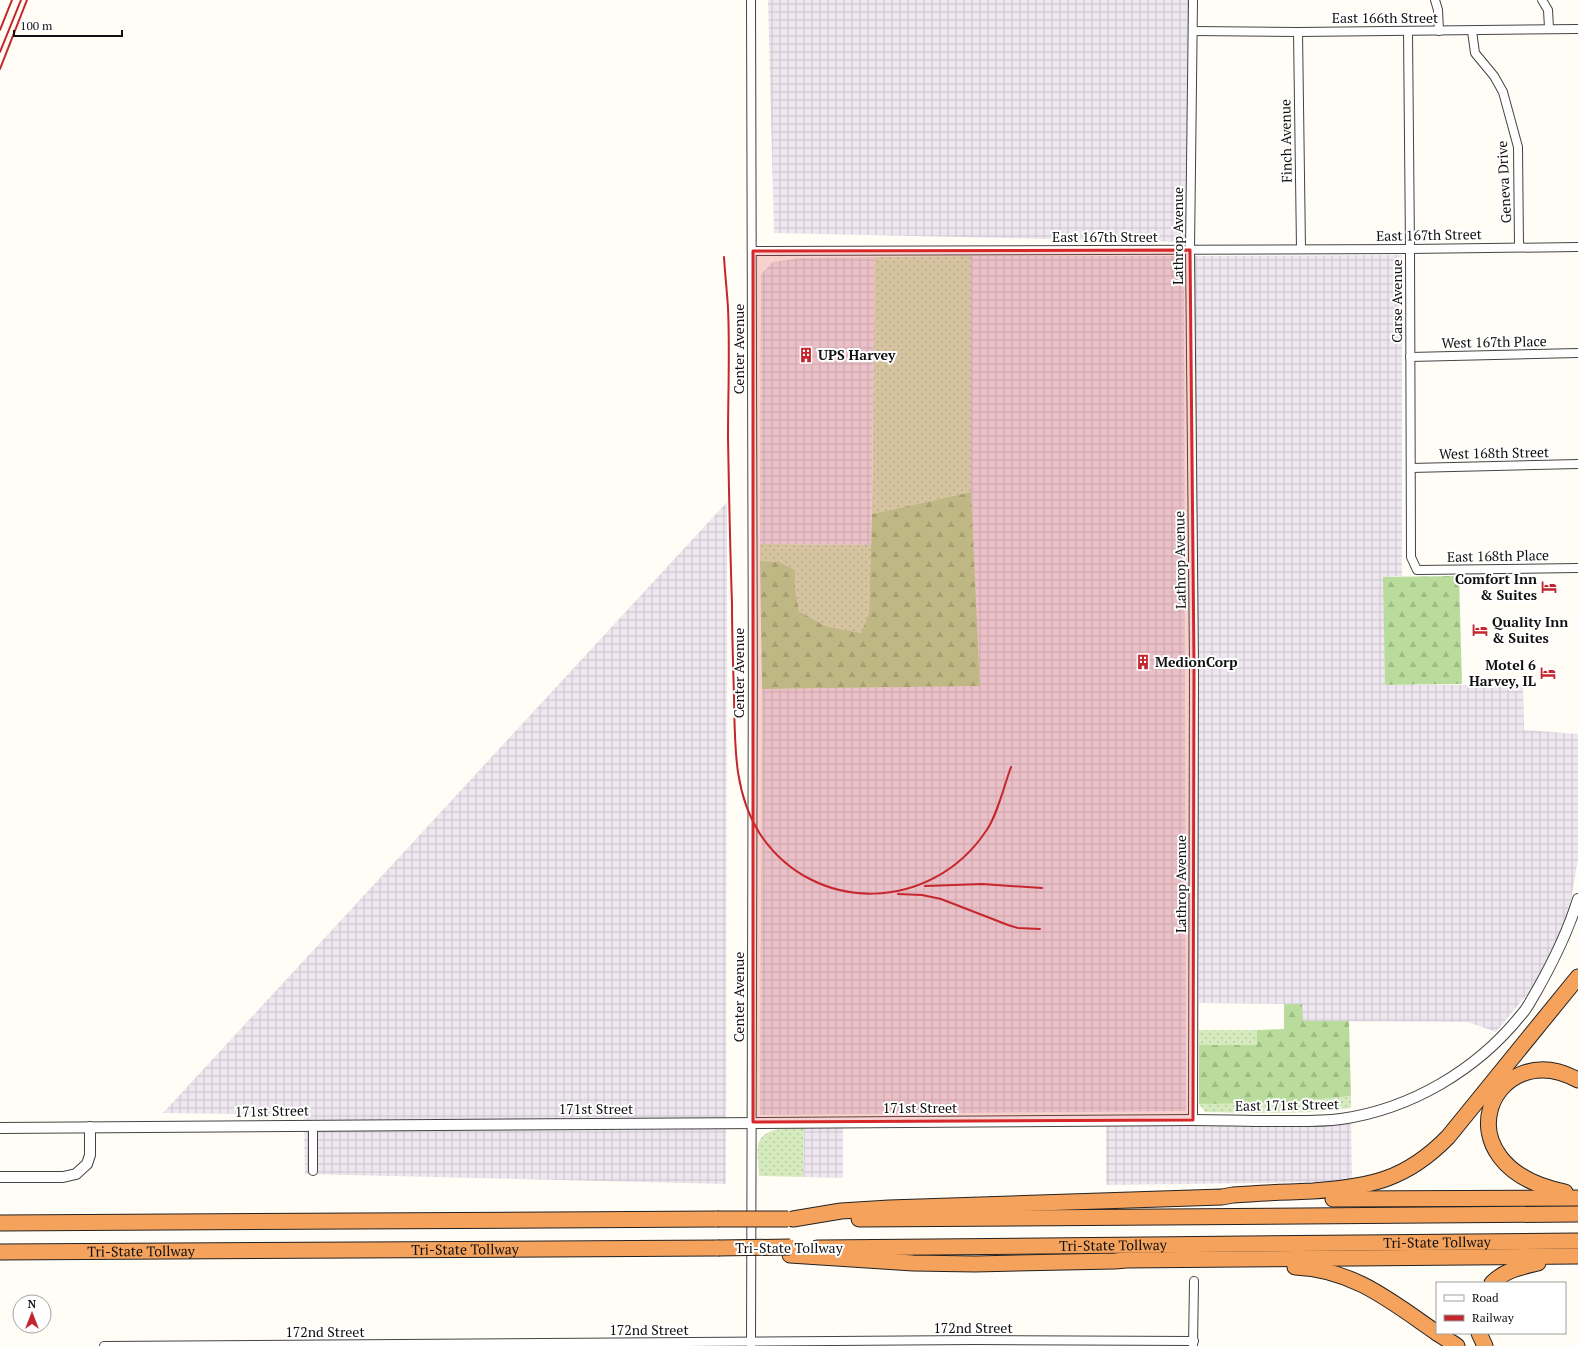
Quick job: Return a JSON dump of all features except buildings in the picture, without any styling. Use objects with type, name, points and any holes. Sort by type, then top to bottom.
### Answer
[{"type":"highway","points":[[790,1219],[841,1211],[889,1208],[1222,1197],[1357,1187],[1382,1181],[1409,1169],[1427,1156],[1448,1137],[1578,977]]},
{"type":"highway","points":[[1578,1080],[1566,1074],[1549,1071],[1533,1071],[1514,1078],[1503,1086],[1495,1097],[1490,1108],[1488,1125],[1494,1148],[1504,1162],[1513,1171],[1539,1185],[1560,1192],[1578,1194]]},
{"type":"highway","points":[[1222,1197],[1233,1200],[1483,1197],[1578,1198]]},
{"type":"highway","name":"Tri-State Tollway","points":[[0,1223],[1578,1214]]},
{"type":"highway","name":"Tri-State Tollway","points":[[0,1252],[721,1248],[790,1251],[1578,1241]]},
{"type":"highway","points":[[790,1251],[921,1263],[975,1264],[1126,1260],[1578,1256]]},
{"type":"highway","points":[[1493,1282],[1503,1274],[1518,1268],[1545,1262],[1578,1259]]},
{"type":"highway","points":[[1115,1261],[1126,1264],[1299,1268],[1323,1270],[1347,1277],[1373,1289],[1436,1332]]},
{"type":"highway","points":[[1439,1334],[1457,1346]]},
{"type":"highway","points":[[1479,1334],[1485,1346]]},
{"type":"street","name":"Center Avenue","points":[[751,0],[753,251],[751,1344]]},
{"type":"street","name":"Lathrop Avenue","points":[[1193,0],[1190,250],[1194,664],[1193,1120]]},
{"type":"street","points":[[1435,0],[1438,10],[1439,31]]},
{"type":"street","points":[[1542,0],[1548,10],[1549,28]]},
{"type":"street","name":"East 166th Street","points":[[1193,31],[1298,32],[1472,31],[1549,28],[1578,29]]},
{"type":"street","name":"Carse Avenue","points":[[1408,31],[1411,557],[1418,570]]},
{"type":"street","name":"Geneva Drive","points":[[1472,31],[1475,53],[1494,76],[1503,92],[1518,147],[1519,247]]},
{"type":"street","name":"Finch Avenue","points":[[1298,32],[1301,249]]},
{"type":"street","name":"East 167th Street","points":[[753,251],[1578,247]]},
{"type":"street","name":"West 167th Place","points":[[1410,357],[1578,353]]},
{"type":"street","name":"West 168th Street","points":[[1411,468],[1578,464]]},
{"type":"street","name":"East 168th Place","points":[[1418,570],[1578,568]]},
{"type":"street","name":"East 171st Street","points":[[1193,1120],[1312,1122],[1342,1119],[1382,1110],[1420,1095],[1455,1076],[1489,1050],[1522,1015],[1558,952],[1578,899]]},
{"type":"street","name":"171st Street","points":[[0,1128],[1193,1120]]},
{"type":"street","points":[[313,1125],[313,1171]]},
{"type":"street","points":[[0,1177],[63,1177],[76,1174],[87,1164],[90,1155],[90,1127]]},
{"type":"street","points":[[1194,1281],[1194,1344]]},
{"type":"street","name":"172nd Street","points":[[104,1346],[975,1343],[1194,1344]]},
{"type":"highlighted area","points":[[1190,250],[1194,664],[1193,1120],[753,1122],[753,251]]},
{"type":"shaded area","points":[[768,0],[1188,0],[1186,242],[774,233]]},
{"type":"shaded area","points":[[1402,255],[1402,576],[1384,577],[1385,685],[1523,685],[1524,730],[1578,734],[1578,859],[1569,911],[1538,981],[1496,1032],[1468,1022],[1302,1021],[1302,1004],[1199,1003],[1195,256]]},
{"type":"shaded area","points":[[971,256],[1184,256],[1186,1111],[760,1115],[762,689],[980,686],[971,492]]},
{"type":"shaded area","points":[[875,257],[871,545],[760,544],[761,274],[773,262],[800,258]]},
{"type":"shaded area","points":[[727,502],[726,1184],[305,1174],[304,1115],[163,1113]]},
{"type":"shaded area","points":[[1351,1121],[1352,1179],[1330,1182],[1106,1185],[1106,1126],[1321,1126]]},
{"type":"shaded area","points":[[804,1128],[843,1128],[843,1178],[803,1177]]},
{"type":"green space","points":[[971,256],[971,492],[872,514],[875,257]]},
{"type":"green space","points":[[971,492],[980,686],[762,689],[760,561],[779,562],[795,570],[795,589],[799,611],[825,626],[861,633],[869,614],[872,514]]},
{"type":"green space","points":[[760,544],[871,545],[869,614],[861,633],[825,626],[799,611],[795,589],[795,570],[779,562],[760,561]]},
{"type":"green space","points":[[1459,576],[1462,684],[1385,685],[1383,577]]},
{"type":"green space","points":[[1284,1004],[1302,1004],[1303,1021],[1349,1021],[1351,1096],[1283,1103],[1199,1104],[1199,1045],[1257,1045],[1257,1030],[1284,1029]]},
{"type":"green space","points":[[1199,1030],[1257,1030],[1257,1045],[1199,1045]]},
{"type":"green space","points":[[1351,1096],[1351,1108],[1314,1112],[1205,1112],[1199,1104],[1283,1103]]},
{"type":"green space","points":[[804,1128],[803,1177],[759,1176],[758,1145],[762,1137],[767,1133],[779,1129]]},
{"type":"railway","points":[[0,30],[12,0]]},
{"type":"railway","points":[[0,52],[21,0]]},
{"type":"railway","points":[[0,69],[27,0]]},
{"type":"railway","points":[[724,257],[729,324],[728,437],[737,767],[745,801],[751,818],[760,834],[783,861],[811,880],[841,890],[873,894],[905,889],[936,877],[963,858],[990,825],[1011,767]]},
{"type":"railway","points":[[925,886],[982,884],[1042,888]]},
{"type":"railway","points":[[898,894],[922,895],[941,899],[1008,925],[1018,928],[1040,929]]},
{"type":"place","name":"UPS Harvey","points":[[806,355]]},
{"type":"place","name":"Comfort Inn & Suites","points":[[1549,587]]},
{"type":"place","name":"Quality Inn & Suites","points":[[1480,630]]},
{"type":"place","name":"MedionCorp","points":[[1143,662]]},
{"type":"place","name":"Motel 6 Harvey, IL","points":[[1548,673]]}]
